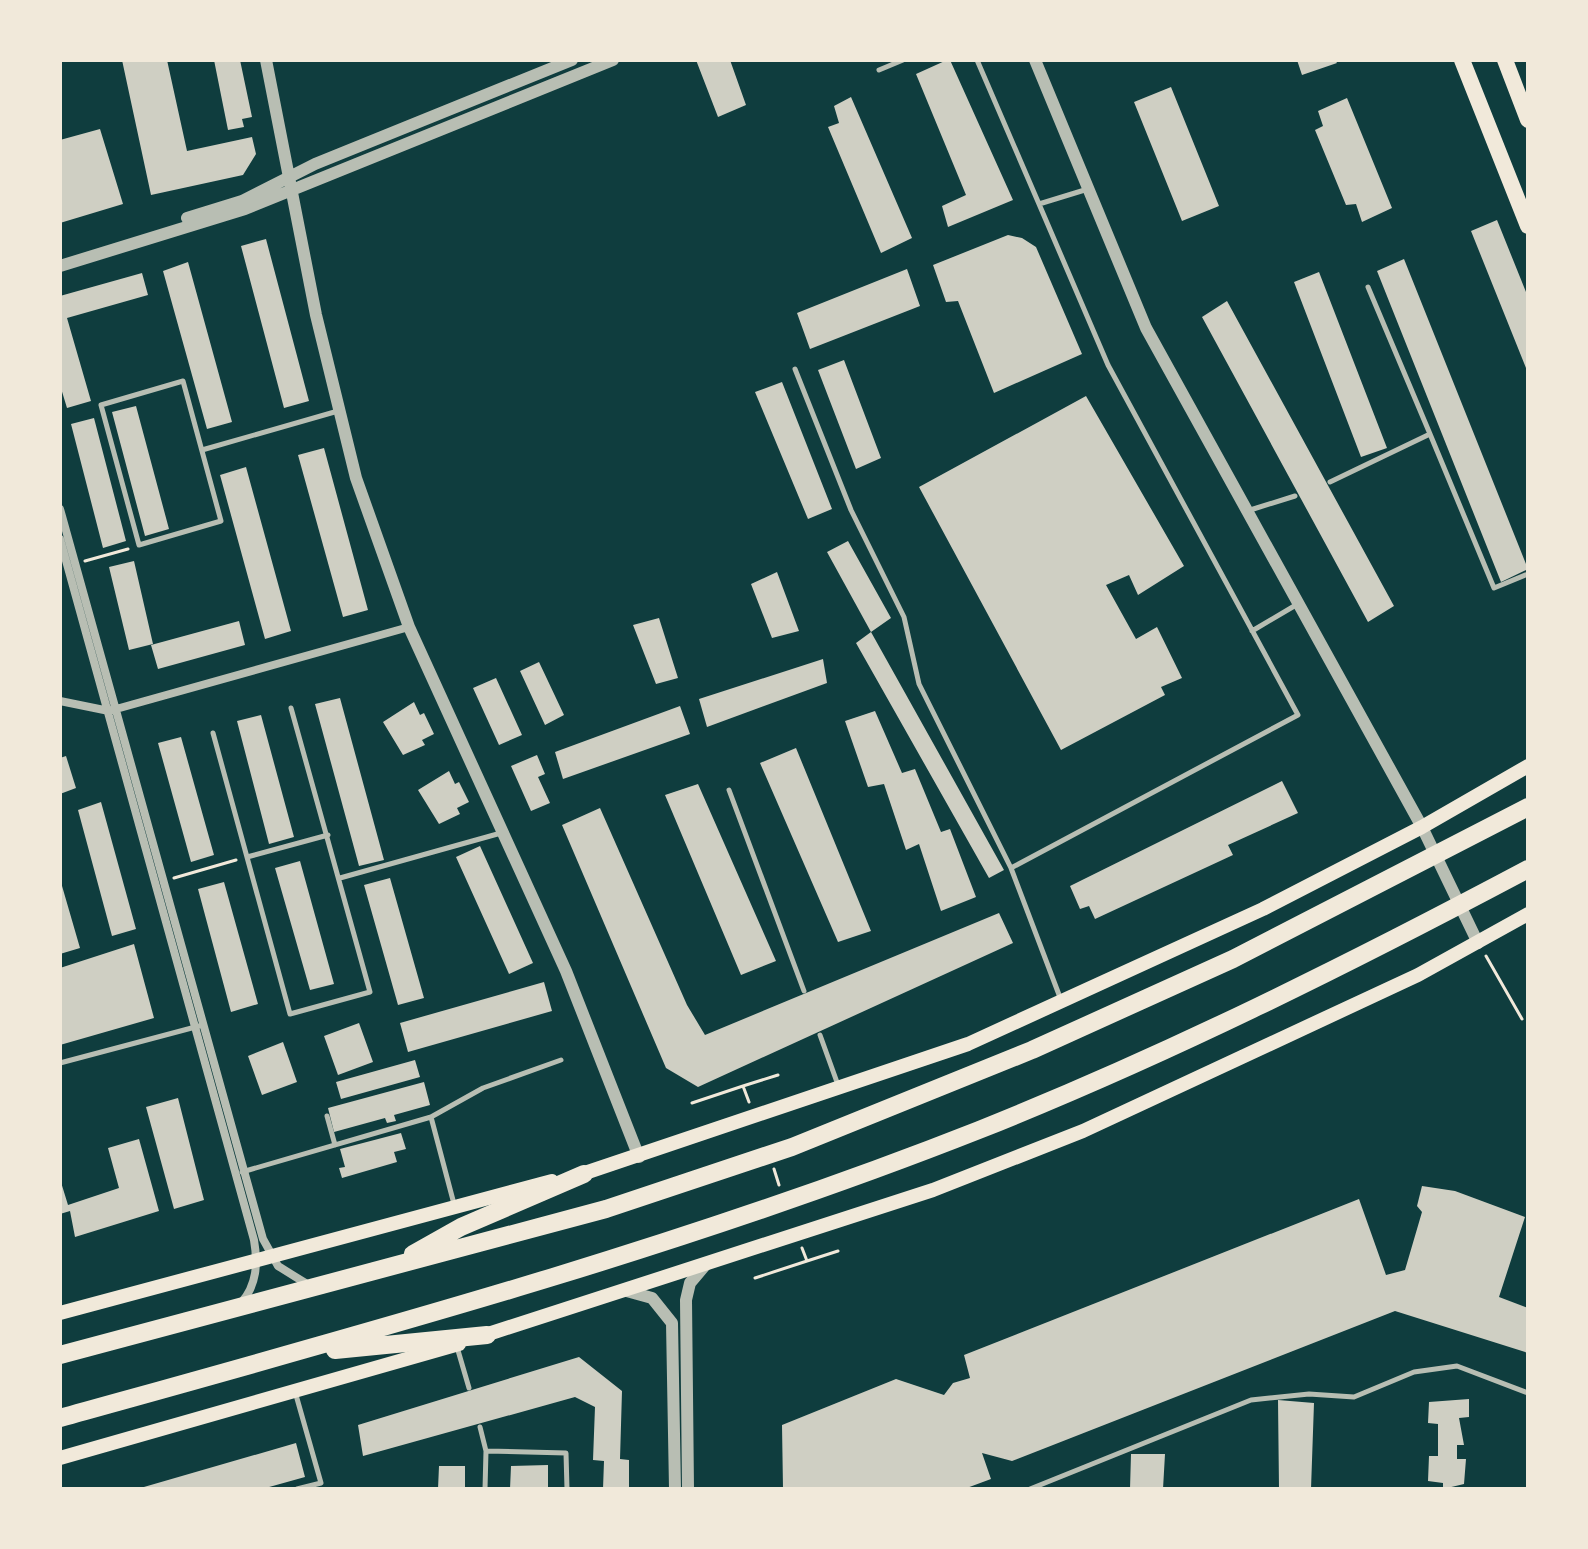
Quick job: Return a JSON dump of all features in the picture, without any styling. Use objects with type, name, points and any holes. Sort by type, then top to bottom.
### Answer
[{"type":"highway","points":[[60,1355],[606,1209],[792,1147],[1032,1050],[1233,959],[1528,807]]},
{"type":"highway","points":[[60,1418],[296,1354],[527,1285],[808,1193],[977,1130],[1122,1070],[1291,991],[1528,869]]},
{"type":"highway","points":[[382,1269],[461,1227],[584,1174]]},
{"type":"highway","points":[[296,1354],[487,1335]]},
{"type":"main road","points":[[1462,60],[1528,226]]},
{"type":"main road","points":[[1505,60],[1528,120]]},
{"type":"main road","points":[[60,1313],[454,1205],[584,1174],[968,1044],[1263,909],[1422,827],[1528,766]]},
{"type":"main road","points":[[60,1458],[456,1345],[933,1190],[1083,1131],[1418,975],[1528,914]]},
{"type":"street","points":[[266,60],[316,315],[356,478],[409,627],[566,971],[639,1157]]},
{"type":"street","points":[[60,266],[245,209],[292,183],[572,60]]},
{"type":"street","points":[[60,259],[242,201],[613,60]]},
{"type":"street","points":[[1035,60],[1146,328],[1422,827],[1478,943]]},
{"type":"street","points":[[60,509],[263,1258],[251,1290],[235,1310]]},
{"type":"street","points":[[60,539],[163,881],[199,1027]]},
{"type":"street","points":[[60,701],[112,710],[409,627]]},
{"type":"street","points":[[240,1172],[263,1258],[296,1280],[320,1286]]},
{"type":"street","points":[[688,1489],[686,1300],[690,1283],[707,1263]]},
{"type":"street","points":[[623,1290],[652,1298],[672,1323],[675,1489]]},
{"type":"lane","points":[[879,70],[903,60]]},
{"type":"lane","points":[[977,60],[1108,365],[1298,715],[1011,868]]},
{"type":"lane","points":[[1039,204],[1089,189]]},
{"type":"lane","points":[[1368,287],[1494,588],[1528,574]]},
{"type":"lane","points":[[795,369],[851,510],[904,617],[919,684],[1011,868],[1062,1003]]},
{"type":"lane","points":[[183,381],[221,521],[139,545],[101,405],[183,381]]},
{"type":"lane","points":[[202,450],[339,411]]},
{"type":"lane","points":[[1330,482],[1430,434]]},
{"type":"lane","points":[[1246,511],[1295,496]]},
{"type":"lane","points":[[1252,631],[1297,604]]},
{"type":"lane","points":[[213,733],[290,1014],[370,992],[291,708]]},
{"type":"lane","points":[[729,790],[804,991]]},
{"type":"lane","points":[[340,878],[502,833]]},
{"type":"lane","points":[[247,857],[328,835]]},
{"type":"lane","points":[[60,1063],[199,1027]]},
{"type":"lane","points":[[820,1035],[840,1089]]},
{"type":"lane","points":[[240,1172],[431,1117],[483,1088],[561,1060]]},
{"type":"lane","points":[[327,1116],[335,1145]]},
{"type":"lane","points":[[431,1117],[454,1205]]},
{"type":"lane","points":[[456,1345],[469,1388]]},
{"type":"lane","points":[[1030,1489],[1251,1400],[1309,1394],[1354,1397],[1414,1372],[1457,1366],[1528,1393]]},
{"type":"lane","points":[[294,1390],[321,1483],[297,1489]]},
{"type":"lane","points":[[480,1427],[486,1451],[485,1489]]},
{"type":"lane","points":[[486,1451],[566,1453],[567,1489]]},
{"type":"path","points":[[75,564],[139,545]]},
{"type":"path","points":[[163,881],[247,857]]},
{"type":"path","points":[[1478,943],[1522,1019]]},
{"type":"path","points":[[692,1103],[778,1075]]},
{"type":"path","points":[[743,1086],[754,1115]]},
{"type":"path","points":[[770,1159],[780,1188]]},
{"type":"path","points":[[801,1247],[807,1261]]},
{"type":"path","points":[[755,1278],[838,1251]]},
{"type":"building","points":[[122,60],[167,60],[187,151],[252,137],[256,154],[243,175],[151,195]]},
{"type":"building","points":[[214,60],[240,60],[252,117],[242,119],[244,127],[228,130]]},
{"type":"building","points":[[696,60],[730,60],[746,105],[718,117]]},
{"type":"building","points":[[950,60],[1013,200],[948,227],[942,206],[966,195],[916,74]]},
{"type":"building","points":[[1297,60],[1335,60],[1337,63],[1302,75]]},
{"type":"building","points":[[1171,87],[1219,206],[1182,221],[1134,102]]},
{"type":"building","points":[[851,97],[912,238],[881,253],[828,127],[839,123],[834,106]]},
{"type":"building","points":[[1347,98],[1392,208],[1362,222],[1356,204],[1346,205],[1315,130],[1323,126],[1318,111]]},
{"type":"building","points":[[100,129],[123,204],[60,223],[60,140]]},
{"type":"building","points":[[1497,220],[1528,297],[1528,373],[1471,231]]},
{"type":"building","points":[[1008,235],[1022,238],[1036,247],[1082,354],[994,393],[958,301],[946,302],[933,265]]},
{"type":"building","points":[[266,239],[309,401],[284,408],[241,246]]},
{"type":"building","points":[[1404,259],[1528,569],[1501,582],[1377,271]]},
{"type":"building","points":[[188,262],[232,422],[207,429],[163,271]]},
{"type":"building","points":[[907,269],[920,306],[810,349],[797,313]]},
{"type":"building","points":[[1319,272],[1387,448],[1361,457],[1294,282]]},
{"type":"building","points":[[142,273],[148,295],[67,318],[91,401],[67,408],[60,385],[60,296]]},
{"type":"building","points":[[1227,301],[1394,606],[1368,622],[1202,317]]},
{"type":"building","points":[[844,360],[881,458],[856,469],[818,370]]},
{"type":"building","points":[[782,382],[832,509],[808,519],[755,392]]},
{"type":"building","points":[[1086,396],[1184,566],[1138,595],[1129,575],[1106,585],[1136,639],[1157,627],[1182,678],[1161,687],[1165,695],[1061,750],[919,487]]},
{"type":"building","points":[[136,406],[169,529],[145,536],[112,412]]},
{"type":"building","points":[[94,418],[126,541],[103,548],[71,424]]},
{"type":"building","points":[[324,448],[368,610],[343,617],[298,455]]},
{"type":"building","points":[[246,467],[291,631],[265,639],[220,475]]},
{"type":"building","points":[[848,541],[891,618],[871,632],[827,552]]},
{"type":"building","points":[[134,561],[153,644],[129,650],[109,567]]},
{"type":"building","points":[[777,572],[799,631],[772,638],[751,584]]},
{"type":"building","points":[[659,618],[678,678],[656,684],[633,625]]},
{"type":"building","points":[[239,621],[245,645],[158,669],[151,645]]},
{"type":"building","points":[[871,632],[1004,870],[989,878],[856,643]]},
{"type":"building","points":[[823,659],[827,683],[707,727],[699,699]]},
{"type":"building","points":[[539,662],[564,715],[545,725],[520,671]]},
{"type":"building","points":[[496,678],[522,735],[499,745],[473,688]]},
{"type":"building","points":[[340,698],[384,860],[359,866],[315,704]]},
{"type":"building","points":[[414,702],[420,715],[424,713],[434,734],[422,740],[425,745],[403,755],[383,722]]},
{"type":"building","points":[[680,706],[690,734],[563,779],[555,752]]},
{"type":"building","points":[[875,711],[902,773],[915,769],[941,832],[950,829],[976,897],[941,911],[919,844],[906,850],[884,784],[868,787],[845,721]]},
{"type":"building","points":[[261,715],[294,837],[269,844],[237,721]]},
{"type":"building","points":[[181,737],[214,855],[191,862],[158,743]]},
{"type":"building","points":[[796,748],[871,931],[838,942],[760,763]]},
{"type":"building","points":[[537,755],[545,774],[538,777],[550,803],[531,811],[511,766]]},
{"type":"building","points":[[66,756],[76,788],[60,794],[60,758]]},
{"type":"building","points":[[449,771],[455,784],[459,782],[469,802],[457,808],[460,814],[439,824],[418,790]]},
{"type":"building","points":[[1282,781],[1298,813],[1228,845],[1233,855],[1095,919],[1089,906],[1080,909],[1070,886]]},
{"type":"building","points":[[698,784],[776,961],[741,975],[665,795]]},
{"type":"building","points":[[101,802],[136,929],[112,936],[78,810]]},
{"type":"building","points":[[600,808],[687,1005],[705,1035],[999,913],[1013,943],[698,1087],[666,1068],[562,825]]},
{"type":"building","points":[[480,846],[533,963],[509,974],[456,857]]},
{"type":"building","points":[[300,861],[334,984],[310,990],[275,868]]},
{"type":"building","points":[[390,878],[424,998],[398,1005],[364,885]]},
{"type":"building","points":[[60,879],[80,948],[60,954]]},
{"type":"building","points":[[224,882],[258,1004],[231,1012],[198,889]]},
{"type":"building","points":[[134,944],[154,1018],[60,1045],[60,968]]},
{"type":"building","points":[[544,982],[552,1011],[408,1052],[400,1023]]},
{"type":"building","points":[[359,1023],[373,1062],[338,1075],[324,1036]]},
{"type":"building","points":[[283,1042],[297,1082],[262,1095],[248,1056]]},
{"type":"building","points":[[415,1060],[420,1077],[341,1099],[336,1082]]},
{"type":"building","points":[[424,1082],[430,1105],[394,1115],[396,1121],[387,1123],[385,1118],[334,1132],[328,1108]]},
{"type":"building","points":[[178,1098],[204,1200],[174,1209],[146,1107]]},
{"type":"building","points":[[401,1133],[406,1149],[394,1152],[397,1162],[342,1178],[339,1168],[345,1167],[340,1149]]},
{"type":"building","points":[[139,1139],[159,1211],[75,1237],[70,1211],[60,1214],[60,1179],[68,1205],[119,1188],[108,1148]]},
{"type":"building","points":[[1422,1186],[1455,1191],[1525,1217],[1499,1297],[1528,1308],[1528,1353],[1395,1311],[1012,1461],[982,1453],[991,1479],[964,1489],[783,1489],[782,1425],[896,1379],[944,1395],[953,1383],[970,1378],[964,1355],[1359,1199],[1386,1275],[1405,1270],[1422,1212],[1417,1206]]},
{"type":"building","points":[[579,1357],[622,1391],[620,1459],[629,1460],[629,1489],[603,1489],[604,1461],[593,1460],[595,1407],[575,1397],[363,1456],[358,1425]]},
{"type":"building","points":[[1469,1399],[1469,1417],[1459,1418],[1464,1445],[1457,1445],[1457,1459],[1466,1459],[1464,1484],[1443,1489],[1443,1483],[1428,1481],[1429,1456],[1438,1456],[1438,1424],[1428,1423],[1429,1402]]},
{"type":"building","points":[[1278,1400],[1314,1403],[1311,1489],[1279,1489]]},
{"type":"building","points":[[296,1443],[305,1477],[262,1489],[137,1489]]},
{"type":"building","points":[[1131,1454],[1165,1454],[1163,1489],[1130,1489]]},
{"type":"building","points":[[548,1465],[548,1489],[510,1489],[511,1466]]},
{"type":"building","points":[[439,1466],[465,1466],[465,1489],[438,1489]]}]
